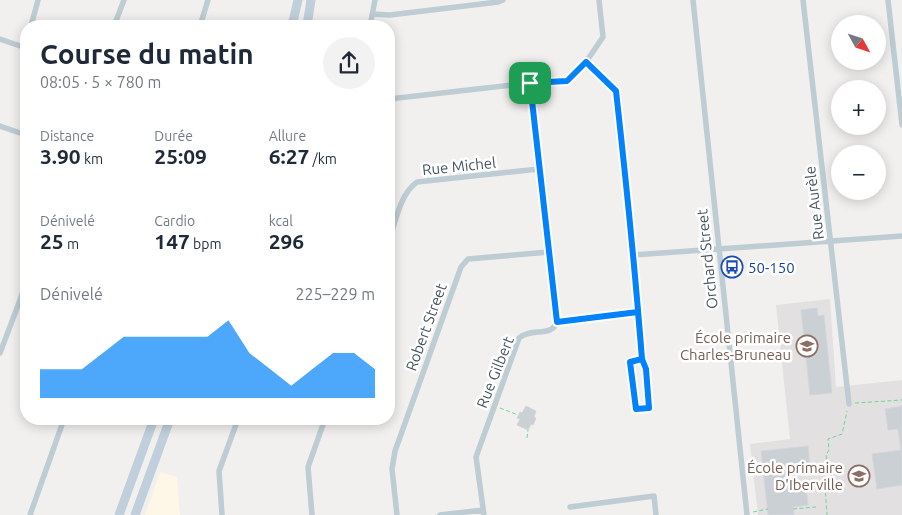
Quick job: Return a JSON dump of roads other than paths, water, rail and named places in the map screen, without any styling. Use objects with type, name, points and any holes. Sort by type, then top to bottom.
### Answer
[{"type":"main road","points":[[293,20],[298,0]]},
{"type":"main road","points":[[308,20],[311,0]]},
{"type":"main road","points":[[119,515],[152,425]]},
{"type":"main road","points":[[134,515],[168,425]]},
{"type":"main road","points":[[132,479],[146,484]]},
{"type":"street","points":[[33,20],[38,0]]},
{"type":"street","points":[[116,20],[124,0]]},
{"type":"street","points":[[202,20],[208,0]]},
{"type":"street","points":[[372,20],[375,0]]},
{"type":"street","points":[[373,14],[390,15],[503,0]]},
{"type":"street","points":[[395,98],[530,83],[567,81],[586,62],[603,37],[599,0]]},
{"type":"street","name":"Orchard Street","points":[[693,0],[747,514]]},
{"type":"street","name":"Rue Aurèle","points":[[803,0],[849,404]]},
{"type":"street","points":[[888,0],[902,125]]},
{"type":"street","points":[[0,39],[20,44]]},
{"type":"street","points":[[586,62],[616,91],[642,359],[646,369],[649,408],[636,409],[630,362],[642,359]]},
{"type":"street","points":[[530,83],[549,252]]},
{"type":"street","points":[[0,126],[20,133]]},
{"type":"street","name":"Rue Michel","points":[[395,223],[404,197],[409,188],[417,182],[539,169]]},
{"type":"street","points":[[633,255],[902,236]]},
{"type":"street","name":"Rue Gilbert","points":[[484,512],[476,456],[519,338],[525,333],[550,331],[555,328],[557,322],[549,252]]},
{"type":"street","name":"Robert Street","points":[[397,515],[392,469],[394,451],[461,267],[468,259],[549,252]]},
{"type":"street","points":[[0,353],[20,300]]},
{"type":"street","points":[[30,515],[62,425]]},
{"type":"street","points":[[222,515],[219,471],[236,425]]},
{"type":"street","points":[[312,515],[308,466],[323,425]]},
{"type":"street","points":[[570,507],[654,496],[656,515]]},
{"type":"street","points":[[440,515],[484,512]]},
{"type":"place","name":"50-150","points":[[732,267]]},
{"type":"place","name":"École primaire Charles-Bruneau","points":[[807,346]]},
{"type":"place","name":"École primaire D'Iberville","points":[[859,476]]}]
